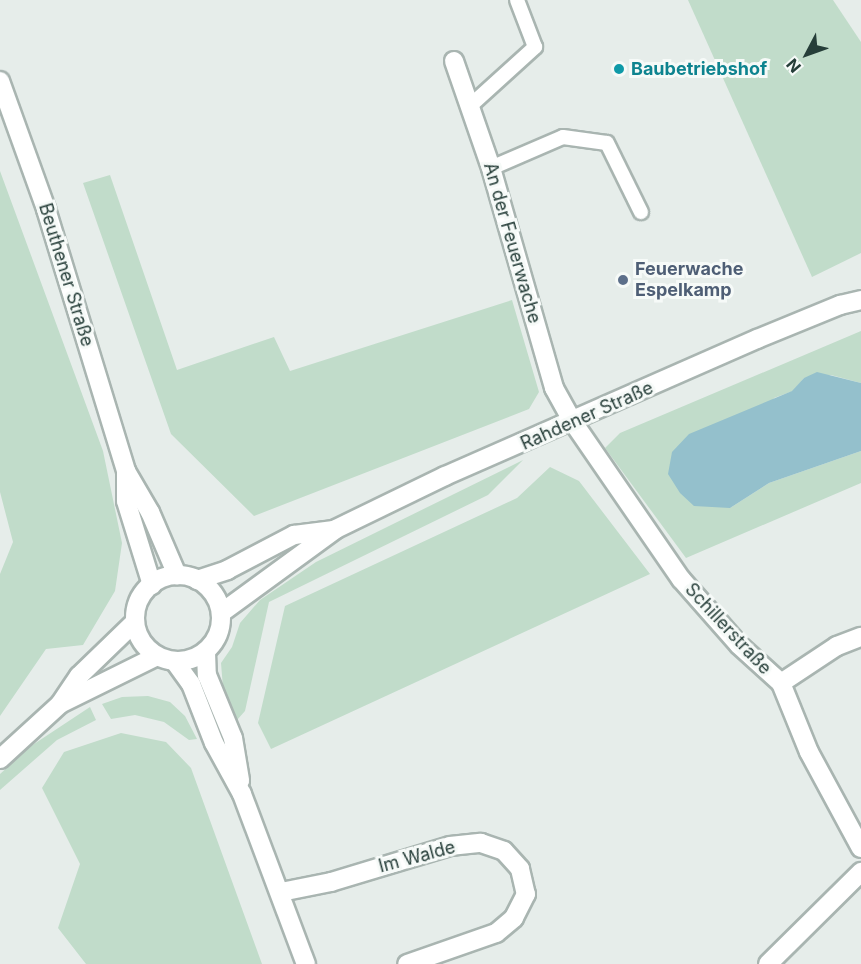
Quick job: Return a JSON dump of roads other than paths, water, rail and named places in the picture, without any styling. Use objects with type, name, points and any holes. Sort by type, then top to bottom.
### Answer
[{"type":"street","name":"An der Feuerwache","points":[[454,62],[491,168],[554,388],[573,422]]},
{"type":"street","name":"Beuthener Straße","points":[[0,81],[46,209],[126,471],[150,512],[177,575]]},
{"type":"street","name":"Rahdener Straße","points":[[840,304],[861,286]]},
{"type":"street","name":"Rahdener Straße","points":[[221,613],[336,530],[446,476],[840,304],[861,300]]},
{"type":"street","name":"Schillerstraße","points":[[573,422],[681,579],[740,645],[781,683],[809,752],[861,848]]},
{"type":"street","name":"Beuthener Straße","points":[[126,471],[126,501],[152,585]]},
{"type":"street","name":"Rahdener Straße","points":[[197,580],[227,570],[294,535],[336,530]]},
{"type":"street","points":[[175,662],[206,652],[215,641],[221,613],[217,599],[197,580],[177,575],[152,585],[136,608],[135,622],[142,641],[157,656],[175,662],[191,684],[214,743],[242,794],[281,891],[306,964]]},
{"type":"street","points":[[0,759],[60,704],[79,676],[135,622]]},
{"type":"street","points":[[781,683],[837,646],[861,637]]},
{"type":"street","points":[[206,652],[207,675],[233,738],[242,794]]},
{"type":"street","points":[[60,704],[157,656]]},
{"type":"street","name":"Im Walde","points":[[281,891],[332,882],[450,846],[481,843],[504,851],[520,869],[526,894],[514,918],[496,933],[407,964]]},
{"type":"street","points":[[768,964],[861,872]]},
{"type":"lane","points":[[470,106],[535,47],[517,0]]},
{"type":"lane","points":[[491,168],[563,137],[608,143],[641,212]]},
{"type":"water","points":[[817,372],[861,383],[861,451],[769,483],[730,508],[694,506],[680,493],[668,474],[672,452],[689,434],[792,391],[804,378]]},
{"type":"place","name":"Baubetriebshof","points":[[619,69]]},
{"type":"place","name":"Feuerwache Espelkamp","points":[[623,280]]}]
